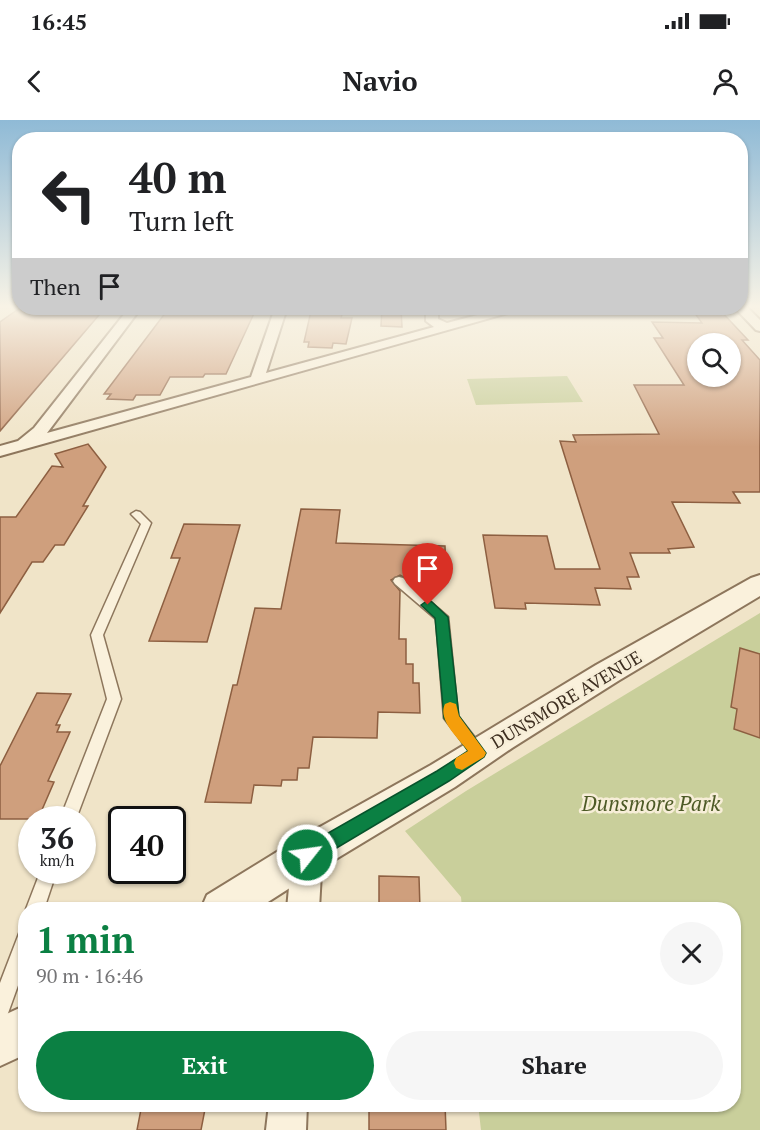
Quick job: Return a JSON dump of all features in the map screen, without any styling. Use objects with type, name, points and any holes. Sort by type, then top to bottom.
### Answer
[{"type":"street","points":[[0,459],[8,449],[40,431],[100,353]]},
{"type":"street","points":[[257,380],[266,353]]},
{"type":"street","points":[[8,449],[352,353]]},
{"type":"street","name":"DUNSMORE AVENUE","points":[[232,902],[307,855],[443,776],[607,673],[760,584]]},
{"type":"street","points":[[304,902],[307,855]]},
{"type":"street","points":[[0,1043],[18,1033]]},
{"type":"street","points":[[286,1130],[287,1112]]},
{"type":"lane","points":[[73,806],[114,699],[97,634],[146,523],[135,514]]},
{"type":"lane","points":[[399,582],[442,617],[451,718],[478,753]]},
{"type":"lane","points":[[38,902],[44,884]]},
{"type":"lane","points":[[0,1009],[18,959]]},
{"type":"green space","points":[[567,376],[583,402],[476,405],[467,379]]},
{"type":"green space","name":"Dunsmore Park","points":[[760,613],[760,1130],[481,1130],[479,1112],[741,1112],[741,902],[461,902],[461,897],[405,831],[466,791]]},
{"type":"building","points":[[0,353],[66,353],[0,431]]},
{"type":"building","points":[[135,353],[236,353],[226,374],[170,377],[160,395],[136,395],[133,400],[107,399],[111,394],[104,394]]},
{"type":"building","points":[[664,353],[687,353],[687,387],[741,387],[741,353],[754,353],[760,360],[760,492],[733,492],[740,503],[672,502],[694,547],[668,549],[670,553],[630,553],[639,577],[627,577],[631,589],[595,588],[600,605],[525,603],[526,609],[495,608],[483,535],[547,536],[555,569],[600,569],[560,441],[576,442],[573,435],[659,434],[634,385],[684,385]]},
{"type":"building","points":[[88,444],[106,467],[83,506],[88,506],[64,545],[55,545],[43,562],[32,562],[0,613],[0,517],[16,517],[52,466],[63,467],[55,454]]},
{"type":"building","points":[[301,509],[340,510],[336,543],[445,546],[446,580],[407,579],[400,575],[391,580],[400,591],[399,639],[406,639],[406,664],[413,664],[413,683],[419,683],[420,713],[378,712],[377,738],[313,737],[309,768],[298,768],[297,780],[282,780],[281,786],[254,785],[251,803],[205,802],[233,685],[237,685],[255,608],[281,609]]},
{"type":"building","points":[[184,524],[240,525],[207,642],[149,641],[180,558],[171,558]]},
{"type":"building","points":[[740,648],[760,654],[760,738],[734,729],[737,709],[731,707]]},
{"type":"building","points":[[37,693],[71,694],[56,725],[60,725],[57,732],[70,732],[48,781],[54,782],[44,806],[18,806],[18,819],[0,819],[0,766]]},
{"type":"building","points":[[379,876],[419,877],[420,902],[379,902]]},
{"type":"building","points":[[140,1112],[204,1112],[201,1130],[137,1130]]},
{"type":"building","points":[[369,1112],[445,1112],[446,1130],[369,1130]]},
{"type":"slow traffic","points":[[450,708],[451,718],[478,753],[462,763]]},
{"type":"route","points":[[307,855],[443,776],[478,753],[451,718],[442,617],[428,605]]}]
